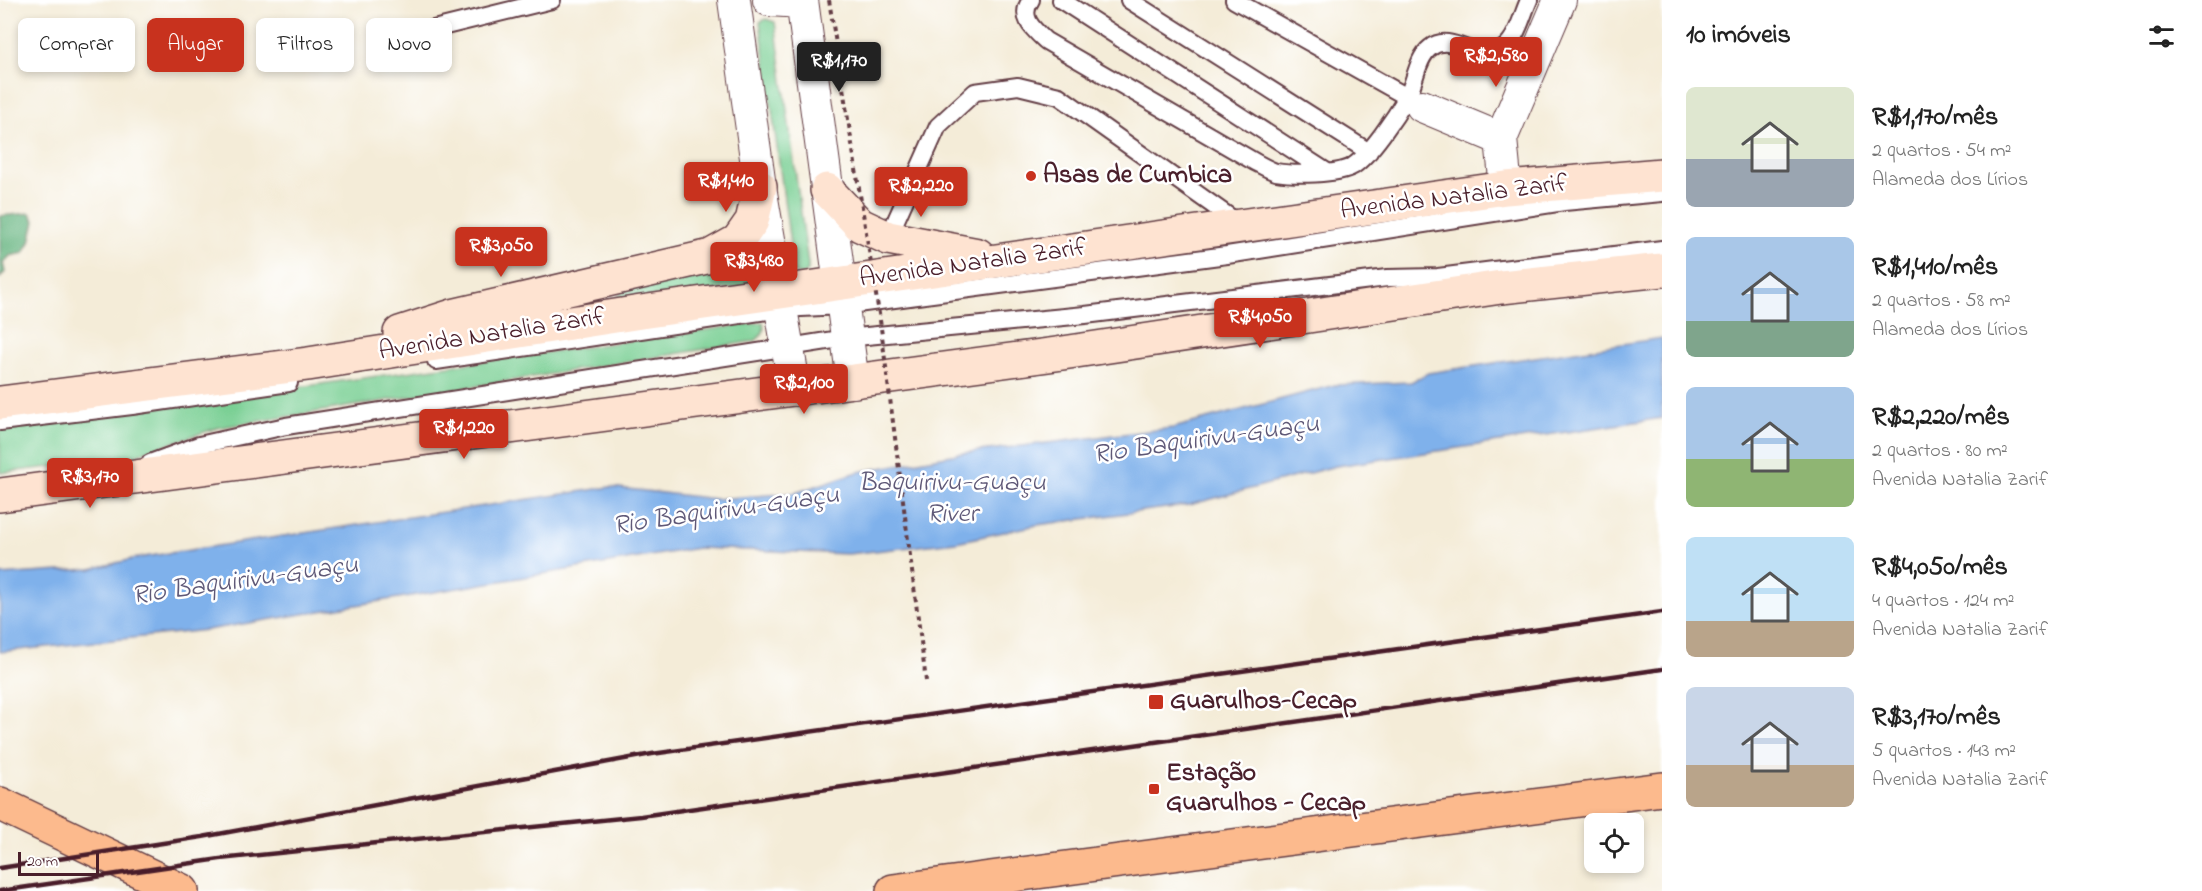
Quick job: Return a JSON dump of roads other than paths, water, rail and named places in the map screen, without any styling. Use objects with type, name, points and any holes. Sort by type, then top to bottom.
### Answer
[{"type":"main road","name":"Avenida Natalia Zarif","points":[[0,403],[780,301],[841,295],[1006,260],[1506,188],[1662,175]]},
{"type":"main road","points":[[308,364],[456,315],[711,256],[738,241],[752,221],[760,187]]},
{"type":"main road","points":[[827,190],[860,225],[888,238],[1006,260]]},
{"type":"main road","points":[[0,495],[1056,354],[1501,286],[1662,270]]},
{"type":"main road","points":[[893,891],[1662,789]]},
{"type":"main road","points":[[0,804],[182,891]]},
{"type":"street","points":[[734,0],[760,187],[795,390]]},
{"type":"street","points":[[770,0],[813,0],[827,190],[853,382]]},
{"type":"street","points":[[1506,188],[1501,140],[1560,0]]},
{"type":"street","points":[[1414,101],[1501,140]]},
{"type":"lane","points":[[452,24],[552,0]]},
{"type":"lane","points":[[1030,0],[1025,15],[1029,26],[1046,41],[1275,172],[1327,172],[1352,167],[1369,152],[1414,101],[1425,52],[1433,45],[1450,44],[1482,54],[1495,54],[1502,51],[1512,40],[1529,0]]},
{"type":"lane","points":[[1061,0],[1327,172]]},
{"type":"lane","points":[[1129,0],[1369,152]]},
{"type":"lane","points":[[1234,0],[1414,101]]},
{"type":"lane","points":[[888,238],[938,126],[975,92],[1018,86],[1059,96],[1243,226]]},
{"type":"lane","points":[[841,295],[1072,276],[1227,255],[1564,201],[1662,193]]},
{"type":"lane","points":[[0,483],[141,467],[199,445],[286,426],[846,338],[1085,315],[1387,278],[1438,277],[1662,249]]},
{"type":"lane","points":[[1006,260],[1072,276]]},
{"type":"lane","points":[[0,422],[132,406],[780,301]]},
{"type":"water","name":"Baquirivu-Guaçu River","points":[[1662,338],[1662,418],[1336,466],[1189,505],[1037,525],[956,542],[848,554],[698,548],[207,630],[0,652],[0,575],[91,569],[137,558],[610,487],[716,499],[795,493],[858,472],[963,453],[1173,428],[1335,385],[1411,382],[1428,373]]},
{"type":"railway","points":[[0,868],[202,837],[652,754],[1662,612]]},
{"type":"railway","points":[[0,891],[220,859],[641,816],[1662,669]]},
{"type":"place","name":"Asas de Cumbica","points":[[1031,176]]},
{"type":"place","name":"Guarulhos-Cecap","points":[[1156,702]]},
{"type":"place","name":"Estação Guarulhos - Cecap","points":[[1154,789]]},
{"type":"water label","name":"Rio Baquirivu-Guaçu","points":[[1206,440]]},
{"type":"water label","name":"Rio Baquirivu-Guaçu","points":[[726,511]]},
{"type":"water label","name":"Rio Baquirivu-Guaçu","points":[[245,581]]}]
